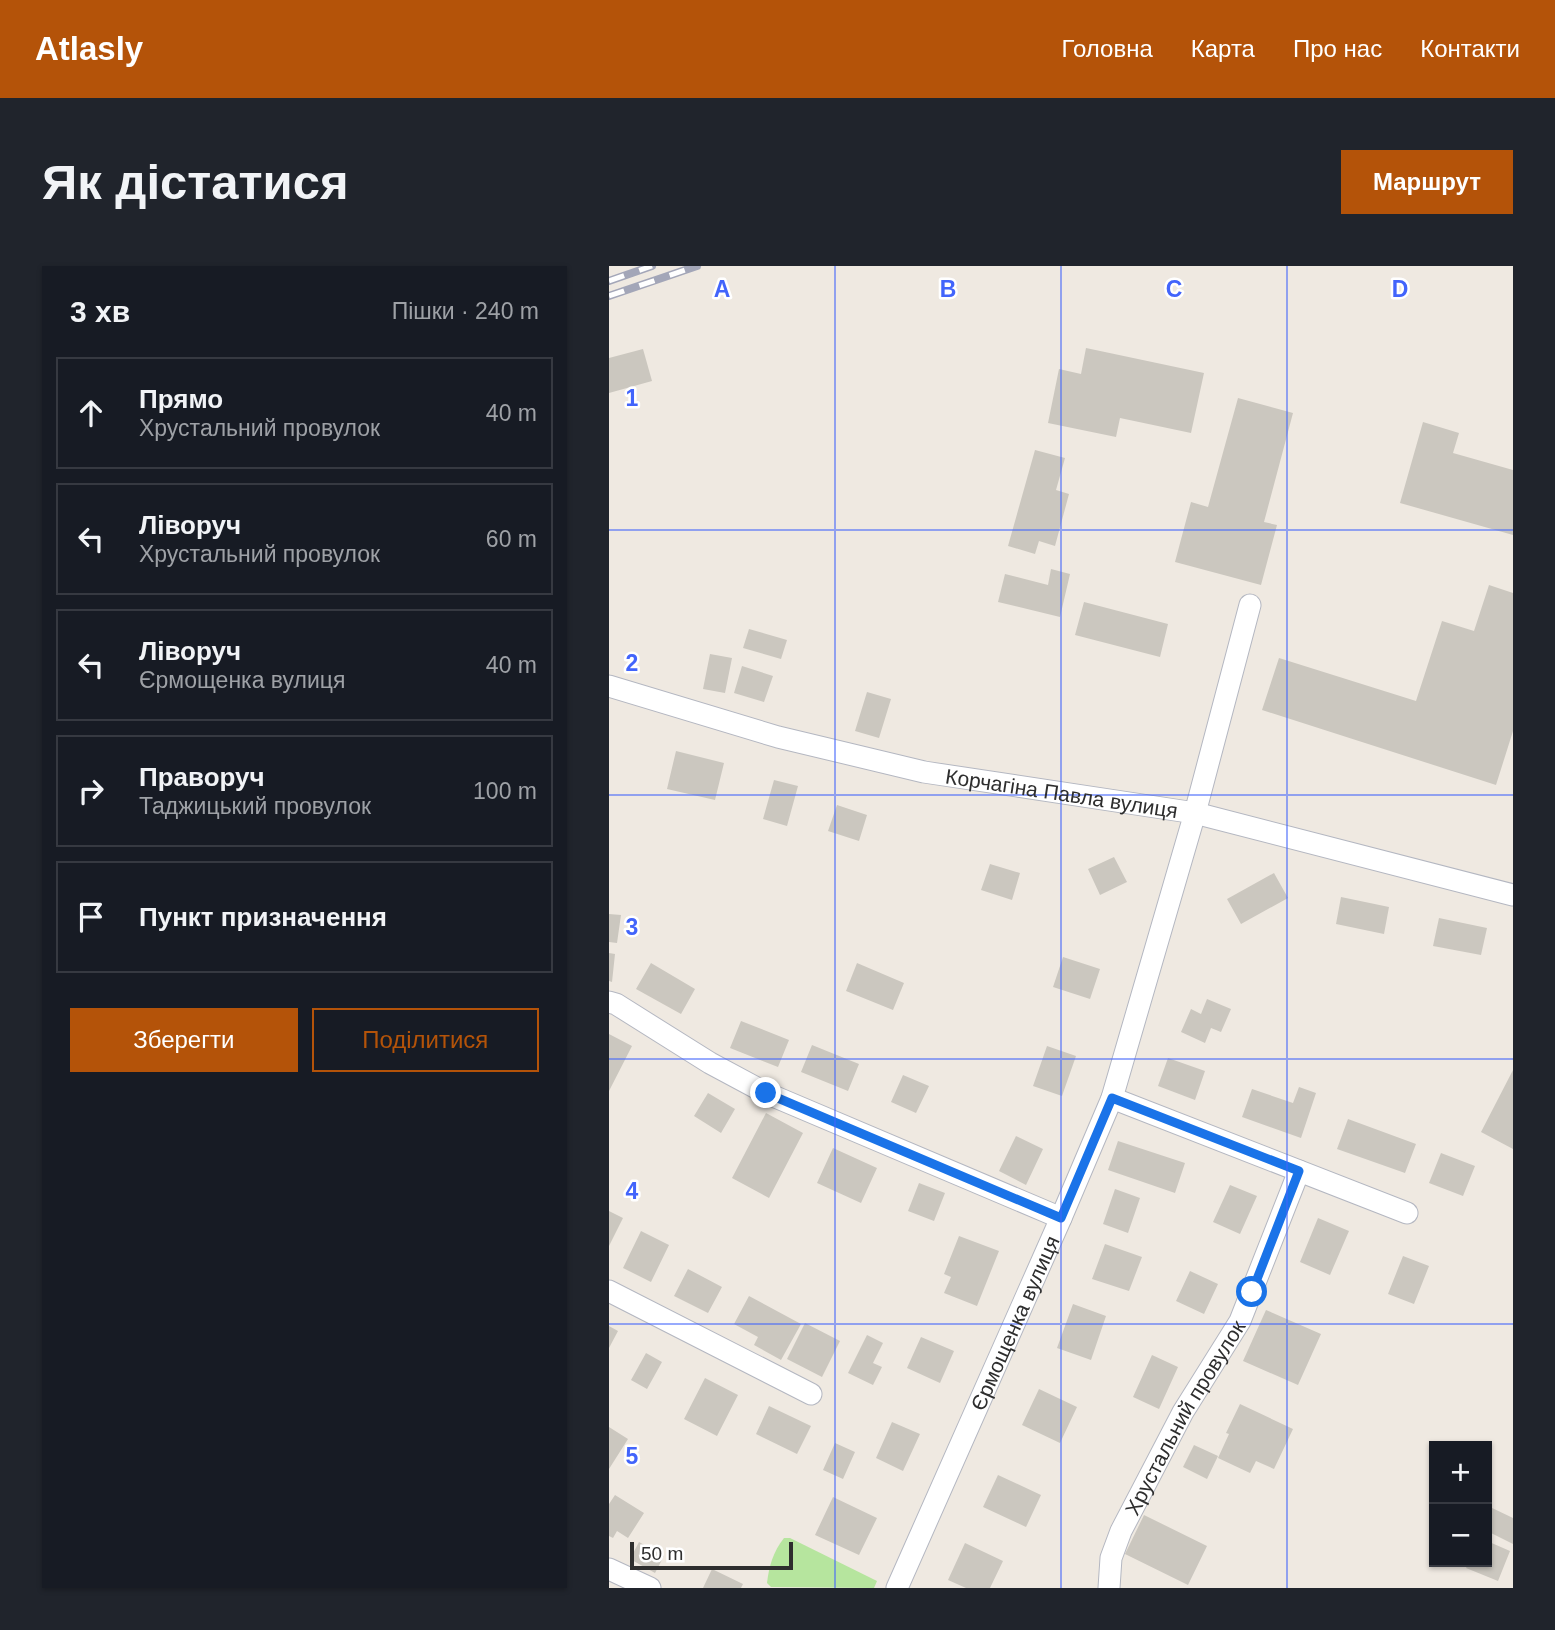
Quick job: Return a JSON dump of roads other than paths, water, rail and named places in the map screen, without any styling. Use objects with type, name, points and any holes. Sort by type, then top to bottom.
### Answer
[{"type":"street","name":"Єрмощенка вулиця","points":[[897,1588],[1112,1098],[1195,813],[1250,605]]},
{"type":"street","name":"Корчагіна Павла вулиця","points":[[609,686],[778,737],[924,772],[1195,813],[1513,895]]},
{"type":"street","points":[[609,1002],[710,1063],[766,1093],[1061,1218]]},
{"type":"street","points":[[1112,1098],[1408,1213]]},
{"type":"street","name":"Хрустальний провулок","points":[[1109,1588],[1111,1558],[1121,1531],[1183,1412],[1240,1321],[1299,1171]]},
{"type":"street","points":[[609,1291],[811,1394]]},
{"type":"street","points":[[609,1569],[650,1588]]},
{"type":"railway","points":[[609,281],[652,266]]},
{"type":"railway","points":[[609,296],[697,266]]}]
